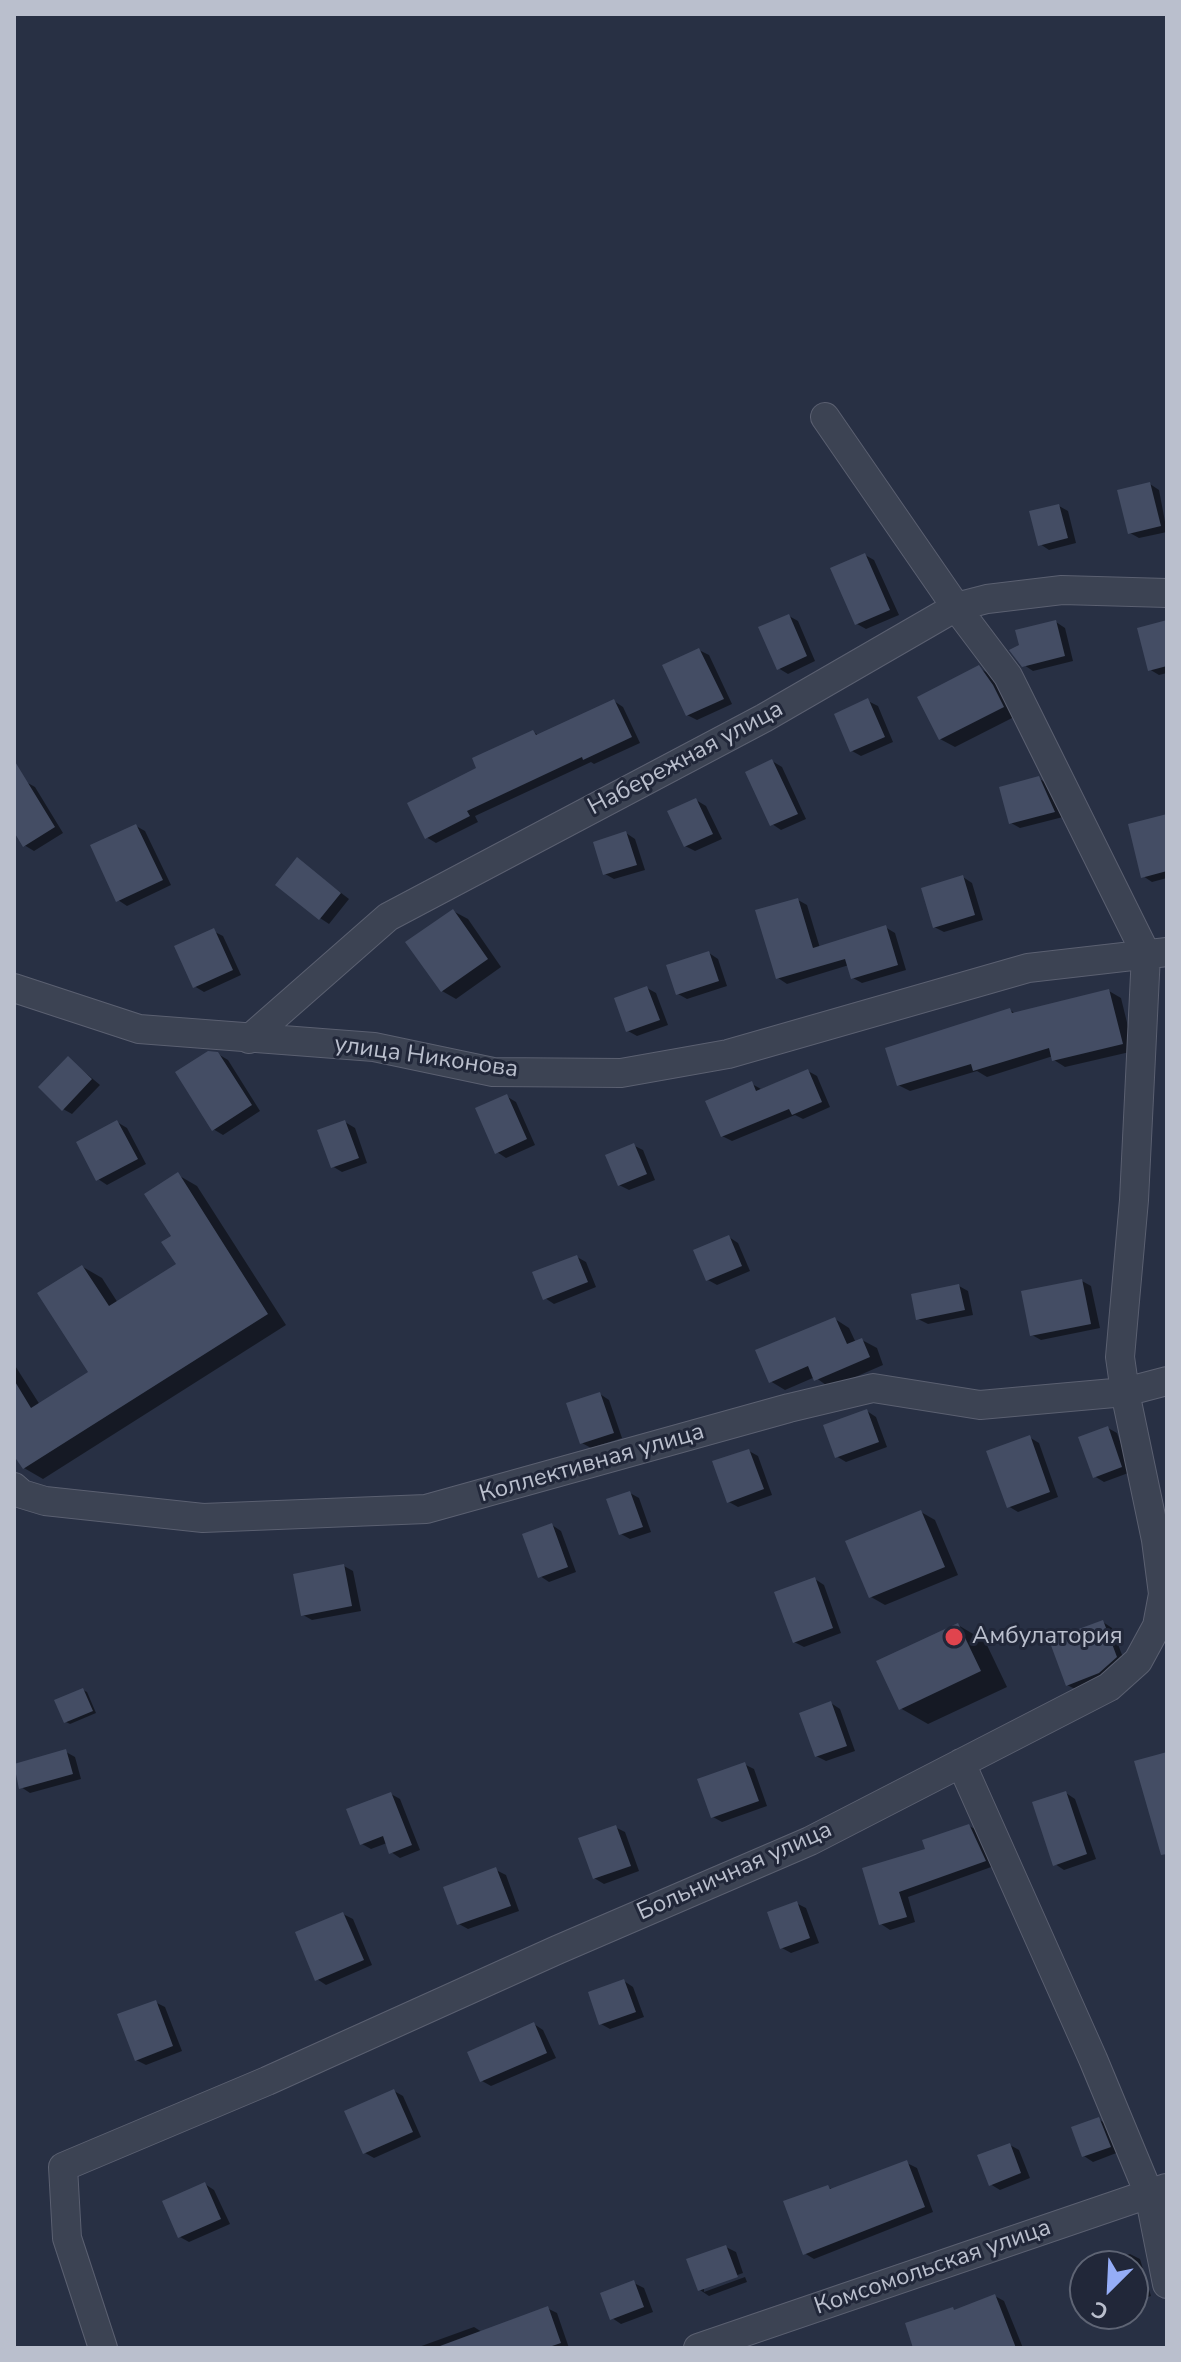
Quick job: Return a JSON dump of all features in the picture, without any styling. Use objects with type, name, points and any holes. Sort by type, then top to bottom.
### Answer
[{"type":"street","points":[[825,417],[956,607],[1008,676],[1157,953]]},
{"type":"street","name":"Набережная улица","points":[[249,1039],[388,917],[764,718],[956,607],[987,599],[1062,590],[1167,593]]},
{"type":"street","name":"улица Никонова","points":[[14,988],[139,1029],[374,1047],[493,1072],[621,1073],[728,1054],[1028,968],[1157,953]]},
{"type":"street","name":"Больничная улица","points":[[103,2348],[67,2238],[63,2167],[267,2081],[571,1944],[810,1841],[1069,1710],[1109,1687],[1138,1661],[1157,1626],[1163,1594],[1162,1538],[1125,1392],[1120,1357],[1157,953]]},
{"type":"street","name":"Коллективная улица","points":[[14,1487],[22,1494],[45,1501],[203,1518],[426,1509],[789,1408],[873,1388],[980,1405],[1125,1392],[1167,1381]]},
{"type":"street","points":[[961,1763],[1093,2059],[1158,2191],[1167,2284]]},
{"type":"street","name":"Комсомольская улица","points":[[698,2348],[1158,2191]]},
{"type":"building","points":[[1150,482],[1161,526],[1128,534],[1117,490]]},
{"type":"building","points":[[1059,504],[1068,538],[1038,546],[1029,511]]},
{"type":"building","points":[[865,553],[890,610],[855,625],[830,568]]},
{"type":"building","points":[[789,614],[807,656],[777,670],[758,627]]},
{"type":"building","points":[[1056,620],[1065,656],[1022,667],[1009,650],[1019,645],[1015,630]]},
{"type":"building","points":[[1167,620],[1167,666],[1148,671],[1137,628]]},
{"type":"building","points":[[699,648],[724,699],[686,716],[662,665]]},
{"type":"building","points":[[979,665],[1004,707],[939,740],[917,697]]},
{"type":"building","points":[[868,698],[885,737],[850,752],[834,714]]},
{"type":"building","points":[[614,699],[632,737],[467,811],[470,816],[425,839],[407,803],[476,768],[472,758],[533,730],[536,735]]},
{"type":"building","points":[[772,759],[798,814],[770,826],[745,772]]},
{"type":"building","points":[[14,760],[55,827],[23,847],[14,832]]},
{"type":"building","points":[[1039,776],[1055,812],[1009,824],[999,787]]},
{"type":"building","points":[[696,798],[713,834],[684,847],[667,811]]},
{"type":"building","points":[[1167,814],[1167,871],[1141,878],[1128,824]]},
{"type":"building","points":[[136,824],[163,880],[116,902],[90,845]]},
{"type":"building","points":[[626,831],[637,865],[603,875],[593,842]]},
{"type":"building","points":[[297,857],[341,893],[319,920],[275,885]]},
{"type":"building","points":[[963,875],[975,915],[933,928],[921,888]]},
{"type":"building","points":[[798,898],[813,948],[886,925],[898,965],[851,979],[845,959],[776,979],[755,910]]},
{"type":"building","points":[[453,909],[488,959],[441,992],[405,942]]},
{"type":"building","points":[[214,928],[233,970],[193,988],[174,946]]},
{"type":"building","points":[[709,951],[719,981],[676,995],[666,965]]},
{"type":"building","points":[[647,986],[660,1020],[626,1032],[614,998]]},
{"type":"building","points":[[1109,989],[1123,1044],[1052,1061],[1049,1048],[973,1071],[971,1064],[897,1086],[885,1048],[1010,1008],[1012,1013]]},
{"type":"building","points":[[208,1051],[218,1052],[252,1105],[212,1131],[175,1072]]},
{"type":"building","points":[[68,1056],[92,1079],[62,1111],[38,1087]]},
{"type":"building","points":[[808,1069],[822,1102],[792,1115],[789,1109],[721,1137],[705,1101],[752,1081],[756,1091]]},
{"type":"building","points":[[507,1094],[527,1139],[495,1154],[475,1108]]},
{"type":"building","points":[[117,1120],[138,1159],[96,1181],[76,1142]]},
{"type":"building","points":[[345,1120],[359,1158],[331,1168],[317,1130]]},
{"type":"building","points":[[634,1143],[647,1174],[618,1186],[605,1155]]},
{"type":"building","points":[[178,1172],[268,1314],[23,1469],[14,1456],[14,1380],[31,1408],[88,1372],[37,1293],[82,1265],[109,1306],[176,1264],[161,1242],[171,1236],[144,1194]]},
{"type":"building","points":[[729,1235],[742,1266],[706,1281],[693,1250]]},
{"type":"building","points":[[577,1255],[588,1282],[543,1300],[532,1272]]},
{"type":"building","points":[[1082,1279],[1091,1324],[1030,1336],[1021,1291]]},
{"type":"building","points":[[959,1284],[965,1310],[916,1320],[911,1294]]},
{"type":"building","points":[[835,1317],[847,1344],[862,1338],[870,1357],[814,1381],[808,1366],[769,1383],[755,1350]]},
{"type":"building","points":[[600,1392],[614,1433],[580,1444],[566,1403]]},
{"type":"building","points":[[867,1409],[879,1442],[835,1458],[823,1425]]},
{"type":"building","points":[[1108,1426],[1122,1467],[1093,1478],[1078,1437]]},
{"type":"building","points":[[1030,1435],[1050,1492],[1007,1508],[986,1451]]},
{"type":"building","points":[[749,1449],[764,1489],[727,1503],[712,1461]]},
{"type":"building","points":[[630,1491],[643,1527],[619,1535],[606,1499]]},
{"type":"building","points":[[921,1510],[945,1567],[869,1598],[845,1541]]},
{"type":"building","points":[[552,1523],[568,1567],[538,1578],[522,1534]]},
{"type":"building","points":[[344,1564],[352,1606],[301,1616],[293,1574]]},
{"type":"building","points":[[815,1577],[833,1628],[793,1643],[774,1592]]},
{"type":"building","points":[[1103,1620],[1117,1657],[1099,1673],[1066,1686],[1049,1640]]},
{"type":"building","points":[[958,1623],[981,1671],[899,1710],[876,1661]]},
{"type":"building","points":[[83,1688],[93,1711],[64,1723],[54,1700]]},
{"type":"building","points":[[831,1701],[847,1746],[815,1757],[799,1713]]},
{"type":"building","points":[[66,1749],[73,1774],[19,1789],[14,1764]]},
{"type":"building","points":[[1167,1752],[1167,1854],[1161,1855],[1134,1761]]},
{"type":"building","points":[[745,1762],[759,1801],[711,1818],[697,1779]]},
{"type":"building","points":[[1066,1791],[1087,1854],[1053,1866],[1032,1802]]},
{"type":"building","points":[[391,1792],[412,1845],[389,1854],[383,1836],[360,1845],[346,1809]]},
{"type":"building","points":[[969,1824],[986,1861],[899,1892],[907,1917],[879,1925],[862,1868],[925,1849],[922,1840]]},
{"type":"building","points":[[616,1825],[631,1866],[593,1879],[578,1838]]},
{"type":"building","points":[[496,1867],[511,1906],[457,1925],[443,1887]]},
{"type":"building","points":[[797,1901],[810,1938],[780,1949],[767,1912]]},
{"type":"building","points":[[343,1912],[364,1960],[315,1981],[295,1932]]},
{"type":"building","points":[[624,1979],[636,2012],[599,2025],[588,1992]]},
{"type":"building","points":[[156,2000],[173,2046],[135,2061],[117,2014]]},
{"type":"building","points":[[534,2022],[547,2053],[480,2082],[467,2052]]},
{"type":"building","points":[[394,2089],[413,2132],[363,2154],[344,2111]]},
{"type":"building","points":[[1099,2117],[1111,2147],[1082,2157],[1071,2127]]},
{"type":"building","points":[[1010,2143],[1021,2173],[989,2186],[977,2155]]},
{"type":"building","points":[[907,2160],[925,2207],[803,2255],[783,2201],[828,2185],[830,2189]]},
{"type":"building","points":[[205,2182],[221,2219],[178,2238],[162,2201]]},
{"type":"building","points":[[726,2245],[738,2277],[698,2291],[686,2259]]},
{"type":"building","points":[[634,2280],[644,2307],[610,2320],[600,2293]]},
{"type":"building","points":[[995,2294],[1016,2348],[913,2348],[905,2323],[953,2307],[954,2310]]},
{"type":"building","points":[[548,2306],[561,2343],[546,2348],[440,2346]]},
{"type":"place","name":"Амбулатория","points":[[954,1637]]}]
